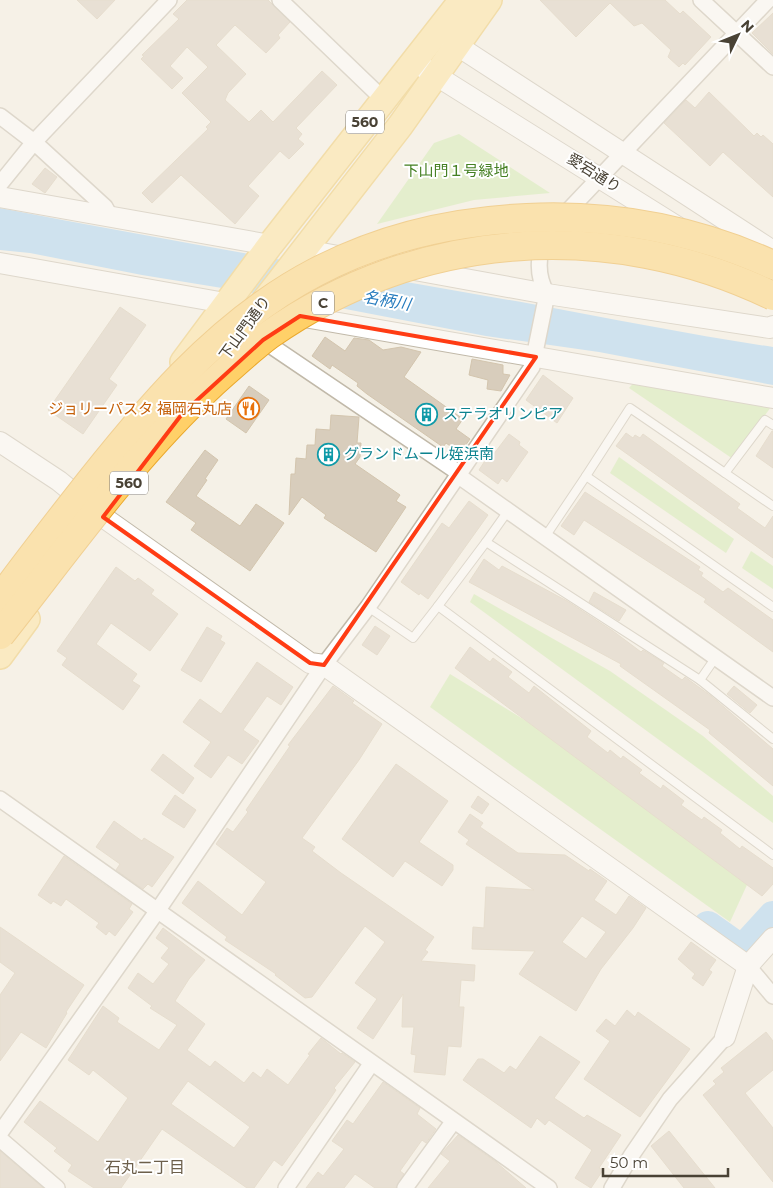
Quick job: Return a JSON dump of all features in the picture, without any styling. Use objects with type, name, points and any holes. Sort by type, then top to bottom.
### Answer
[{"type":"highway","name":"C","points":[[0,599],[128,432],[173,384],[213,345],[252,314],[285,290],[349,256],[382,244],[459,225],[500,219],[586,218],[670,229],[721,245],[773,265]]},
{"type":"highway","name":"C","points":[[0,635],[115,488],[192,403],[268,336],[333,297],[423,262],[497,247],[538,245],[580,245],[655,254],[719,273],[773,296]]},
{"type":"main road","name":"下山門通り","points":[[0,656],[435,75],[446,39],[462,0]]},
{"type":"main road","name":"下山門通り","points":[[0,606],[225,304],[413,61],[446,39],[490,0]]},
{"type":"street","points":[[0,184],[34,142],[169,0]]},
{"type":"street","points":[[280,0],[383,99],[435,75]]},
{"type":"street","points":[[701,0],[773,67]]},
{"type":"street","points":[[0,1133],[158,910],[324,665],[368,607],[532,366],[536,357],[547,294],[540,283],[539,258],[542,243],[550,230],[768,0]]},
{"type":"street","name":"愛宕通り","points":[[446,39],[773,251]]},
{"type":"street","name":"愛宕通り","points":[[413,61],[773,288]]},
{"type":"street","points":[[0,116],[34,142],[105,207],[110,216]]},
{"type":"street","points":[[0,197],[270,245]]},
{"type":"street","points":[[305,250],[547,294],[770,328],[773,326]]},
{"type":"street","points":[[0,263],[225,304]]},
{"type":"street","points":[[252,319],[536,357],[773,398]]},
{"type":"street","points":[[252,319],[459,473],[463,479],[773,698]]},
{"type":"street","points":[[0,442],[81,498],[103,518],[310,663],[324,665],[748,966],[773,996]]},
{"type":"street","points":[[0,799],[545,1187]]},
{"type":"street","points":[[612,1188],[631,1156],[670,1099],[726,1037],[748,966],[773,938]]},
{"type":"street","points":[[286,1188],[371,1064]]},
{"type":"street","points":[[405,1188],[453,1122]]},
{"type":"street","points":[[0,1139],[57,1188]]},
{"type":"lane","points":[[545,537],[630,408],[773,506]]},
{"type":"lane","points":[[725,473],[765,420],[773,425]]},
{"type":"lane","points":[[586,476],[773,607]]},
{"type":"lane","points":[[368,607],[413,638],[508,511]]},
{"type":"lane","points":[[486,542],[700,680],[773,739]]},
{"type":"lane","points":[[438,606],[773,855]]},
{"type":"lane","points":[[700,680],[716,658]]},
{"type":"highlighted area","points":[[300,316],[536,357],[324,665],[310,663],[103,517],[182,414],[263,340]]},
{"type":"green space","name":"下山門１号緑地","points":[[459,134],[550,193],[474,200],[377,224],[434,143]]},
{"type":"green space","points":[[637,379],[771,407],[733,459],[629,388]]},
{"type":"green space","points":[[619,457],[734,539],[726,553],[610,473]]},
{"type":"green space","points":[[751,551],[773,566],[773,589],[742,568]]},
{"type":"green space","points":[[474,594],[610,671],[703,736],[773,796],[773,823],[470,602]]},
{"type":"green space","points":[[450,674],[757,863],[730,922],[430,707]]},
{"type":"water","name":"名柄川","points":[[0,208],[773,347],[773,385],[599,352],[486,336],[309,302],[142,275],[30,253],[0,250]]},
{"type":"building","points":[[77,0],[115,0],[97,19]]},
{"type":"building","points":[[187,0],[268,0],[290,22],[278,35],[280,38],[266,53],[235,25],[216,45],[246,74],[228,93],[225,100],[249,122],[261,110],[273,122],[322,71],[337,85],[296,128],[302,134],[298,139],[304,144],[289,159],[280,151],[248,186],[259,196],[235,224],[181,175],[152,203],[142,193],[208,129],[206,127],[211,122],[182,93],[208,67],[187,47],[170,66],[183,78],[172,89],[141,59],[144,56],[142,55],[179,19],[173,14]]},
{"type":"building","points":[[540,0],[665,0],[680,14],[683,11],[711,37],[685,65],[683,63],[679,67],[668,57],[671,50],[642,23],[634,26],[610,3],[576,37]]},
{"type":"building","points":[[773,13],[773,54],[752,33]]},
{"type":"building","points":[[709,92],[754,136],[757,133],[761,137],[763,135],[773,144],[773,197],[723,152],[710,166],[664,123],[686,100],[695,108]]},
{"type":"building","points":[[45,168],[57,177],[45,193],[32,184]]},
{"type":"building","points":[[120,307],[146,325],[109,379],[117,385],[83,434],[48,410]]},
{"type":"building","points":[[325,337],[345,351],[354,338],[369,340],[383,350],[401,347],[421,352],[404,377],[463,419],[456,429],[470,439],[460,453],[446,443],[443,447],[367,394],[357,386],[358,383],[332,365],[330,369],[312,356]]},
{"type":"building","points":[[472,359],[503,365],[503,374],[510,375],[501,391],[487,389],[488,380],[469,375]]},
{"type":"building","points":[[543,375],[573,398],[557,423],[526,400]]},
{"type":"building","name":"ジョリーパスタ 福岡石丸店","points":[[249,386],[269,400],[246,433],[226,419]]},
{"type":"building","points":[[331,415],[359,417],[357,443],[361,443],[360,457],[355,464],[400,495],[396,501],[406,507],[376,552],[324,518],[326,515],[302,497],[289,515],[291,474],[295,474],[296,458],[306,459],[307,445],[315,445],[316,429],[330,430]]},
{"type":"building","points":[[773,431],[773,468],[756,456]]},
{"type":"building","points":[[626,433],[633,438],[635,435],[640,438],[643,434],[740,504],[737,508],[765,528],[773,516],[773,558],[616,446]]},
{"type":"building","points":[[509,434],[520,442],[519,445],[528,452],[507,482],[502,478],[498,484],[479,470],[490,453],[493,455]]},
{"type":"building","points":[[205,450],[218,460],[196,496],[240,526],[256,504],[284,523],[250,571],[191,530],[196,523],[166,502]]},
{"type":"building","points":[[585,492],[700,567],[698,570],[703,573],[701,576],[723,592],[728,588],[773,620],[773,652],[704,602],[706,599],[584,520],[574,535],[561,526]]},
{"type":"building","points":[[469,501],[488,515],[428,599],[420,593],[419,595],[401,582],[442,523],[449,528]]},
{"type":"building","points":[[484,559],[499,570],[502,566],[567,601],[641,652],[643,650],[664,663],[662,666],[682,680],[685,677],[711,696],[773,749],[773,786],[709,733],[710,730],[620,666],[621,664],[469,582]]},
{"type":"building","points":[[116,567],[135,581],[138,578],[154,590],[151,594],[178,614],[150,651],[111,623],[96,644],[137,674],[132,681],[140,686],[123,710],[62,665],[67,658],[57,651]]},
{"type":"building","points":[[594,592],[626,610],[619,621],[589,602]]},
{"type":"building","points":[[375,626],[390,636],[377,655],[362,645]]},
{"type":"building","points":[[207,627],[222,636],[220,640],[225,643],[201,682],[181,670]]},
{"type":"building","points":[[470,647],[490,662],[493,658],[512,672],[508,677],[529,693],[534,686],[591,731],[587,737],[608,753],[610,750],[621,759],[623,756],[642,770],[639,773],[661,789],[663,785],[684,801],[681,805],[702,820],[704,817],[722,830],[720,833],[740,849],[742,846],[773,868],[773,884],[762,896],[455,668]]},
{"type":"building","points":[[257,662],[293,687],[281,705],[267,696],[243,730],[259,741],[242,764],[228,755],[211,778],[194,766],[211,742],[183,722],[200,699],[221,714]]},
{"type":"building","points":[[333,686],[354,701],[352,703],[382,724],[359,760],[302,838],[315,847],[312,851],[341,873],[434,937],[425,950],[428,952],[421,961],[475,965],[474,981],[461,980],[459,1007],[464,1007],[461,1047],[448,1046],[445,1075],[414,1072],[416,1055],[411,1054],[414,1027],[402,1027],[403,994],[373,1039],[357,1028],[377,999],[355,983],[385,942],[365,926],[312,997],[305,998],[276,974],[225,940],[227,937],[182,903],[198,881],[242,915],[266,882],[216,844],[227,828],[233,832],[248,812],[246,810],[290,746],[288,745]]},
{"type":"building","points":[[734,686],[757,705],[750,713],[727,694]]},
{"type":"building","points":[[163,754],[194,778],[183,794],[151,770]]},
{"type":"building","points":[[396,764],[448,801],[419,842],[453,865],[453,870],[442,886],[405,861],[393,877],[342,839]]},
{"type":"building","points":[[175,795],[196,810],[184,828],[162,814]]},
{"type":"building","points":[[478,796],[489,804],[482,814],[471,807]]},
{"type":"building","points":[[470,814],[483,823],[480,827],[518,853],[565,855],[589,871],[590,869],[607,881],[594,900],[616,915],[629,896],[646,908],[601,969],[576,1011],[519,974],[535,951],[472,949],[473,927],[484,928],[486,887],[534,890],[466,844],[469,840],[458,832]],"holes":[[[582,916],[606,932],[586,959],[562,942]]]},
{"type":"building","points":[[114,821],[142,841],[144,838],[174,857],[152,887],[148,884],[143,889],[116,870],[120,864],[96,847]]},
{"type":"building","points":[[64,856],[132,904],[129,909],[133,912],[115,936],[109,931],[106,935],[96,927],[99,923],[66,899],[61,906],[53,901],[51,904],[38,895]]},
{"type":"building","points":[[0,927],[84,985],[46,1048],[21,1032],[0,1061],[0,995],[15,973],[0,962]]},
{"type":"building","points":[[163,928],[205,960],[189,979],[175,1001],[205,1024],[187,1050],[210,1067],[215,1061],[244,1083],[253,1072],[261,1078],[267,1069],[288,1085],[321,1038],[341,1054],[355,1062],[334,1088],[336,1090],[326,1105],[282,1166],[274,1160],[254,1188],[247,1188],[162,1129],[121,1188],[94,1188],[68,1171],[72,1165],[54,1151],[57,1148],[24,1122],[40,1101],[98,1142],[128,1098],[93,1070],[89,1075],[68,1060],[103,1006],[119,1018],[117,1022],[159,1050],[177,1025],[150,1008],[152,1006],[128,988],[138,973],[153,984],[169,964],[161,958],[169,948],[156,938]],"holes":[[[188,1081],[250,1127],[234,1148],[171,1104]]]},
{"type":"building","points":[[691,942],[716,960],[709,970],[712,972],[703,986],[692,978],[695,974],[678,959]]},
{"type":"building","points":[[627,1010],[635,1017],[638,1012],[690,1049],[640,1117],[584,1079],[610,1041],[596,1031],[606,1019],[615,1026]]},
{"type":"building","points":[[766,1032],[773,1041],[773,1070],[745,1093],[773,1128],[773,1182],[703,1095],[716,1084],[713,1081],[724,1072],[721,1068]]},
{"type":"building","points":[[540,1036],[580,1062],[554,1098],[584,1118],[587,1115],[621,1135],[599,1168],[603,1170],[591,1188],[575,1178],[592,1150],[549,1120],[545,1125],[537,1118],[531,1128],[463,1080],[478,1059],[483,1059],[504,1073],[510,1066],[516,1070]]},
{"type":"building","points":[[383,1082],[420,1108],[417,1114],[436,1129],[426,1143],[422,1140],[400,1171],[404,1174],[396,1188],[375,1188],[355,1174],[344,1188],[306,1188],[318,1172],[323,1176],[344,1149],[332,1141],[347,1120],[353,1124]]},
{"type":"building","points":[[669,1131],[715,1188],[684,1188],[651,1146]]},
{"type":"building","points":[[458,1135],[496,1162],[526,1188],[428,1188],[450,1161],[441,1154]]},
{"type":"building","points":[[0,1151],[43,1188],[0,1188]]},
{"type":"waterway","points":[[708,926],[742,950],[773,916]]},
{"type":"place","name":"ジョリーパスタ 福岡石丸店","points":[[248,409]]},
{"type":"place","name":"ステラオリンピア","points":[[427,414]]},
{"type":"place","name":"グランドムール姪浜南","points":[[328,454]]},
{"type":"district","name":"石丸二丁目","points":[[145,1167]]}]
